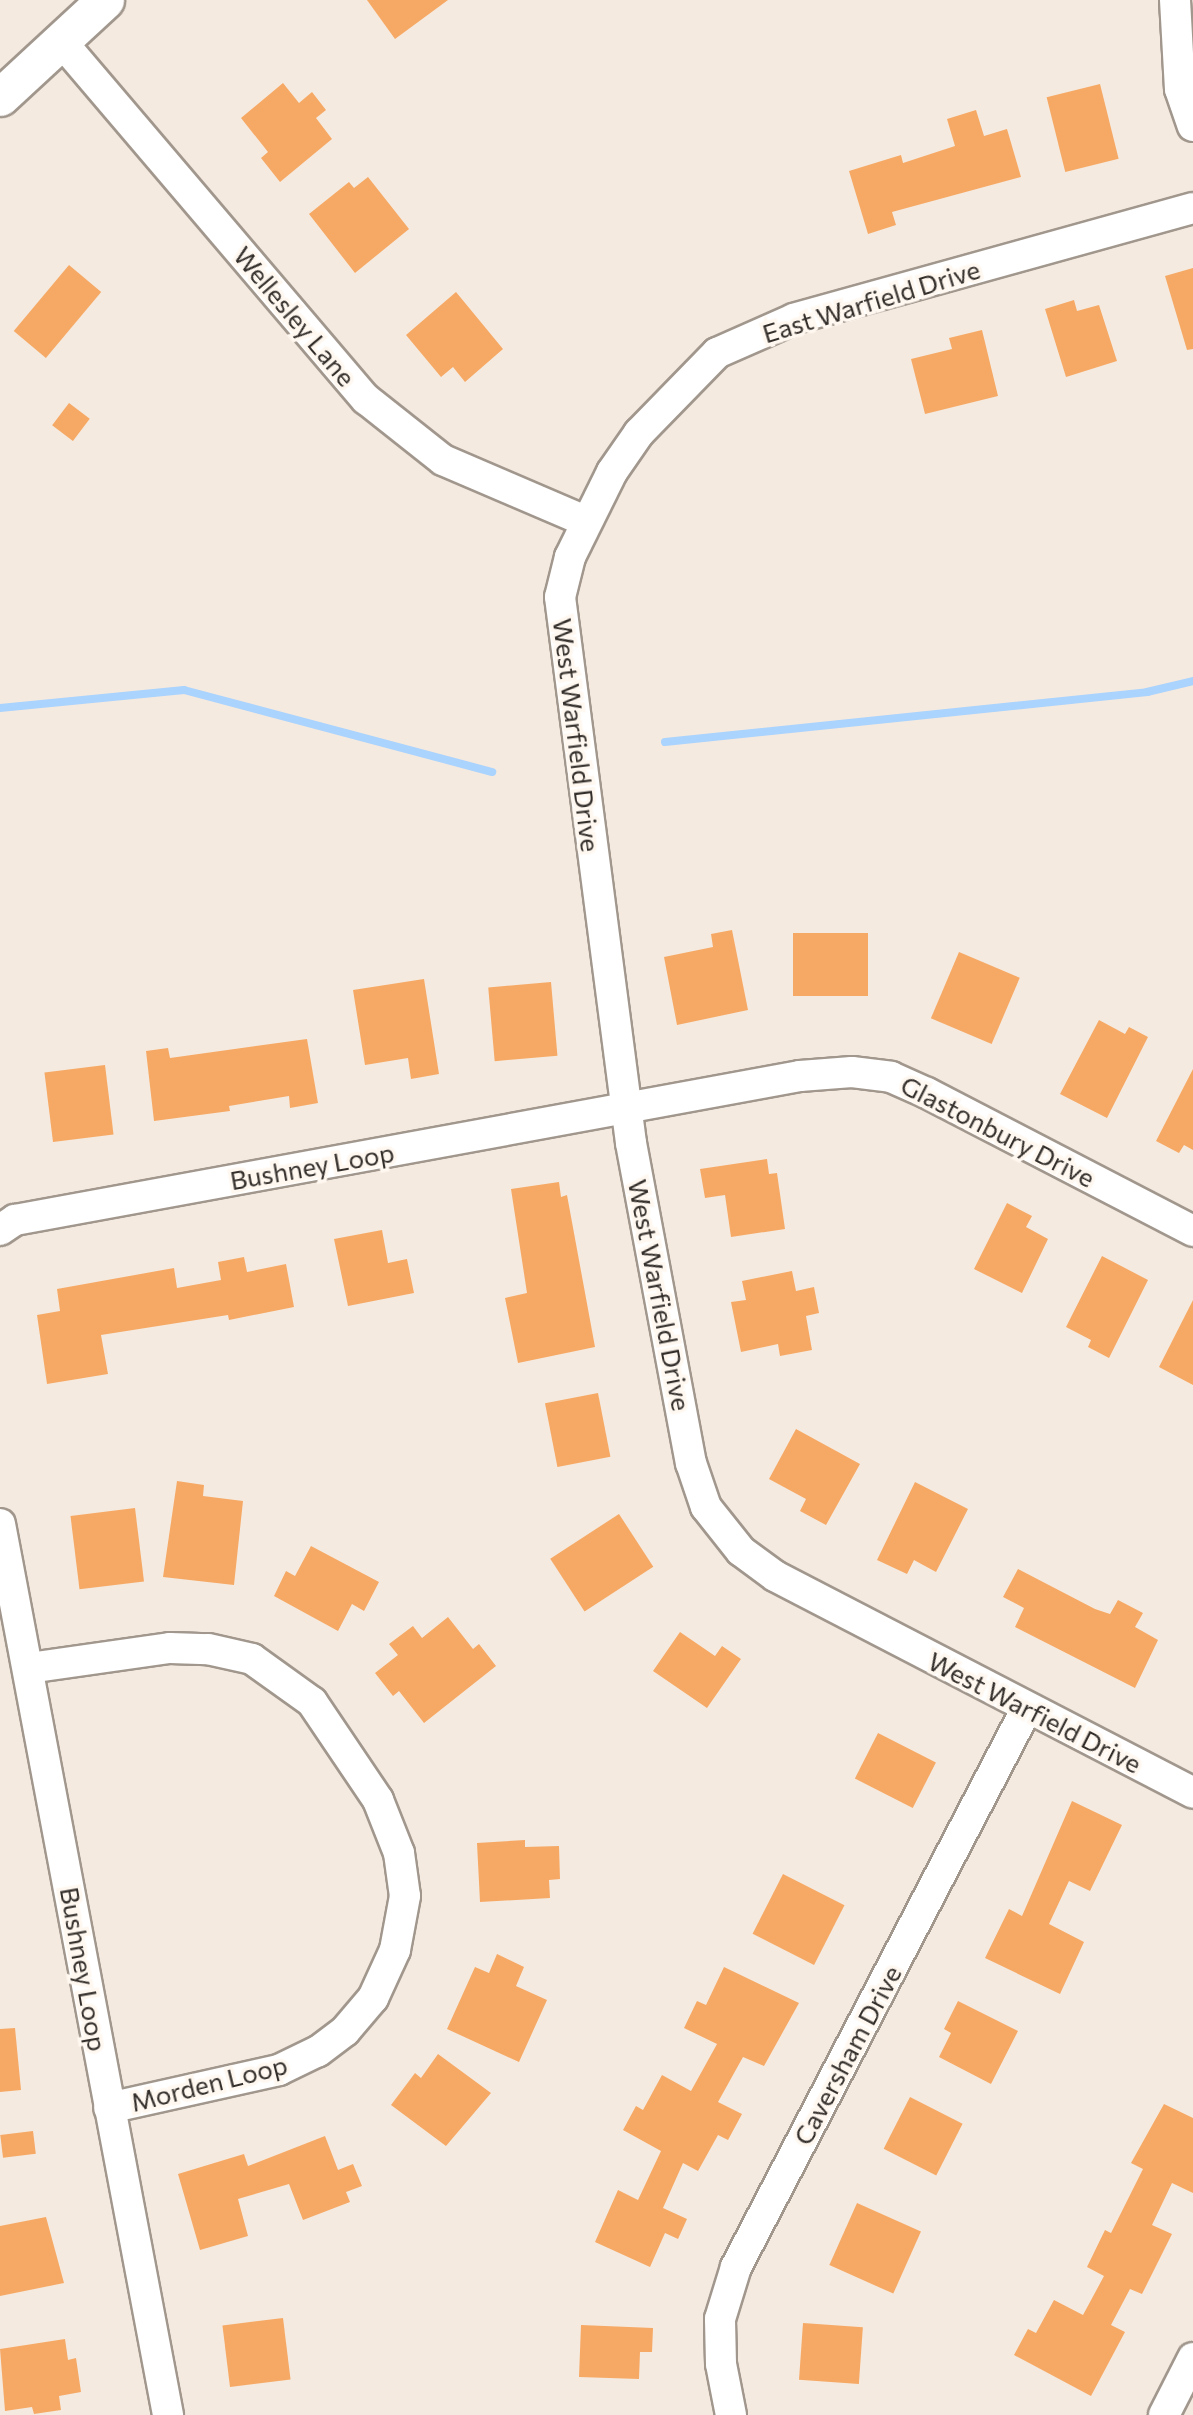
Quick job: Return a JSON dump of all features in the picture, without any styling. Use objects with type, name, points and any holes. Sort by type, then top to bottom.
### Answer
[{"type":"main road","points":[[0,97],[105,0]]},
{"type":"street","points":[[1175,0],[1180,89],[1193,127]]},
{"type":"street","name":"Wellesley Lane","points":[[60,40],[366,399],[443,460],[585,521]]},
{"type":"street","name":"East Warfield Drive","points":[[585,521],[639,433],[717,354],[794,319],[1193,208]]},
{"type":"street","name":"West Warfield Drive","points":[[585,521],[560,597],[626,1109],[691,1462],[706,1507],[741,1551],[775,1576],[1193,1793]]},
{"type":"street","name":"Glastonbury Drive","points":[[626,1109],[800,1076],[852,1072],[891,1077],[1193,1231]]},
{"type":"street","name":"Bushney Loop","points":[[0,1230],[15,1220],[626,1109]]},
{"type":"street","name":"Bushney Loop","points":[[0,1524],[168,2415]]},
{"type":"street","name":"Morden Loop","points":[[29,1668],[170,1648],[208,1649],[252,1659],[312,1702],[378,1800],[399,1853],[405,1896],[395,1950],[373,1998],[345,2031],[318,2051],[278,2070],[109,2108]]},
{"type":"street","name":"Caversham Drive","points":[[731,2415],[721,2364],[720,2319],[736,2267],[1027,1708]]},
{"type":"street","points":[[1164,2415],[1193,2358]]},
{"type":"building","points":[[367,0],[448,0],[395,39]]},
{"type":"building","points":[[283,83],[299,103],[312,92],[326,110],[316,118],[332,139],[280,182],[261,158],[268,152],[241,118]]},
{"type":"building","points":[[1100,84],[1119,159],[1065,172],[1047,97]]},
{"type":"building","points":[[976,110],[984,136],[1007,129],[1021,177],[892,212],[896,225],[868,234],[849,171],[901,155],[903,163],[955,146],[947,119]]},
{"type":"building","points":[[368,177],[409,229],[355,273],[309,214],[349,182],[354,188]]},
{"type":"building","points":[[69,265],[101,292],[46,358],[14,331]]},
{"type":"building","points":[[1193,268],[1193,349],[1187,350],[1165,276]]},
{"type":"building","points":[[456,292],[503,349],[465,382],[453,367],[441,377],[406,335]]},
{"type":"building","points":[[1074,300],[1077,311],[1099,305],[1117,361],[1066,377],[1045,309]]},
{"type":"building","points":[[982,330],[998,396],[925,414],[911,359],[952,349],[949,338]]},
{"type":"building","points":[[69,403],[90,419],[73,441],[52,425]]},
{"type":"building","points":[[732,930],[748,1010],[677,1025],[664,957],[713,947],[711,934]]},
{"type":"building","points":[[793,933],[868,933],[868,996],[793,996]]},
{"type":"building","points":[[959,952],[1020,978],[992,1044],[931,1018]]},
{"type":"building","points":[[424,979],[439,1074],[411,1079],[408,1058],[365,1065],[353,990]]},
{"type":"building","points":[[551,982],[557,1056],[495,1061],[488,987]]},
{"type":"building","points":[[1099,1020],[1125,1034],[1129,1027],[1148,1037],[1107,1118],[1060,1094]]},
{"type":"building","points":[[307,1039],[318,1103],[290,1108],[289,1096],[229,1106],[230,1111],[154,1121],[146,1051],[168,1048],[170,1058]]},
{"type":"building","points":[[105,1065],[114,1134],[53,1142],[44,1072]]},
{"type":"building","points":[[1193,1069],[1193,1150],[1184,1145],[1179,1153],[1156,1141]]},
{"type":"building","points":[[767,1159],[769,1174],[777,1173],[785,1229],[731,1237],[725,1195],[705,1198],[700,1169]]},
{"type":"building","points":[[559,1182],[561,1197],[567,1195],[595,1347],[518,1363],[505,1298],[527,1293],[511,1189]]},
{"type":"building","points":[[1007,1203],[1032,1216],[1026,1227],[1048,1239],[1022,1293],[974,1269]]},
{"type":"building","points":[[382,1230],[388,1263],[407,1259],[414,1293],[348,1306],[334,1239]]},
{"type":"building","points":[[1102,1256],[1148,1280],[1109,1358],[1088,1347],[1091,1340],[1066,1327]]},
{"type":"building","points":[[244,1257],[247,1272],[286,1264],[294,1307],[229,1320],[228,1315],[101,1335],[108,1374],[47,1384],[37,1315],[60,1311],[57,1289],[174,1268],[177,1288],[221,1280],[218,1262]]},
{"type":"building","points":[[792,1271],[796,1291],[814,1287],[819,1313],[806,1316],[812,1350],[780,1356],[778,1344],[741,1352],[731,1302],[746,1300],[742,1281]]},
{"type":"building","points":[[1193,1300],[1193,1385],[1159,1367]]},
{"type":"building","points":[[598,1393],[610,1457],[557,1467],[545,1403]]},
{"type":"building","points":[[796,1429],[860,1464],[826,1525],[800,1511],[806,1499],[769,1479]]},
{"type":"building","points":[[177,1481],[204,1485],[203,1496],[243,1501],[234,1585],[163,1577]]},
{"type":"building","points":[[915,1482],[968,1509],[936,1572],[914,1560],[907,1574],[877,1560]]},
{"type":"building","points":[[135,1508],[144,1581],[80,1589],[70,1516]]},
{"type":"building","points":[[619,1514],[653,1567],[585,1611],[550,1559]]},
{"type":"building","points":[[311,1546],[379,1582],[364,1611],[352,1604],[338,1631],[274,1596],[286,1571],[295,1576]]},
{"type":"building","points":[[1018,1569],[1095,1609],[1110,1614],[1118,1600],[1143,1613],[1135,1627],[1158,1640],[1135,1688],[1015,1627],[1024,1608],[1003,1597]]},
{"type":"building","points":[[448,1617],[473,1649],[479,1644],[496,1666],[424,1723],[399,1691],[393,1696],[375,1673],[398,1655],[389,1644],[413,1626],[422,1638]]},
{"type":"building","points":[[680,1632],[715,1656],[722,1646],[741,1659],[707,1708],[653,1671]]},
{"type":"building","points":[[878,1733],[936,1763],[913,1808],[855,1778]]},
{"type":"building","points":[[1072,1801],[1122,1825],[1090,1891],[1069,1881],[1049,1924],[1084,1942],[1060,1994],[985,1958],[1009,1909],[1022,1916]]},
{"type":"building","points":[[525,1840],[525,1847],[559,1846],[560,1879],[549,1880],[550,1898],[480,1902],[477,1843]]},
{"type":"building","points":[[783,1874],[844,1905],[814,1965],[753,1934]]},
{"type":"building","points":[[497,1954],[524,1967],[516,1986],[547,2000],[519,2062],[447,2029],[475,1967],[489,1973]]},
{"type":"building","points":[[724,1967],[799,2003],[764,2066],[743,2057],[718,2102],[742,2114],[728,2140],[718,2135],[698,2171],[683,2163],[663,2208],[687,2219],[678,2239],[665,2233],[650,2267],[595,2242],[618,2190],[638,2200],[661,2151],[623,2130],[636,2106],[643,2110],[662,2075],[691,2091],[717,2044],[684,2028],[697,2001],[706,2005]]},
{"type":"building","points":[[958,2001],[1018,2031],[991,2084],[939,2057],[951,2033],[944,2029]]},
{"type":"building","points":[[15,2028],[21,2090],[0,2092],[0,2029]]},
{"type":"building","points":[[438,2054],[491,2093],[446,2146],[391,2105],[415,2073],[421,2078]]},
{"type":"building","points":[[910,2097],[963,2124],[936,2175],[884,2149]]},
{"type":"building","points":[[1164,2104],[1193,2118],[1193,2193],[1172,2183],[1152,2225],[1172,2234],[1142,2294],[1130,2289],[1111,2325],[1125,2332],[1091,2396],[1014,2355],[1028,2329],[1036,2333],[1054,2300],[1083,2315],[1104,2276],[1087,2267],[1105,2230],[1111,2233],[1143,2169],[1131,2163]]},
{"type":"building","points":[[33,2131],[36,2154],[3,2158],[0,2135]]},
{"type":"building","points":[[325,2136],[338,2170],[353,2164],[362,2186],[346,2192],[350,2202],[303,2220],[289,2184],[238,2199],[248,2236],[200,2250],[178,2174],[244,2154],[248,2166]]},
{"type":"building","points":[[857,2203],[921,2231],[893,2294],[829,2265]]},
{"type":"building","points":[[46,2217],[64,2283],[0,2296],[0,2226]]},
{"type":"building","points":[[283,2318],[291,2380],[230,2387],[222,2325]]},
{"type":"building","points":[[803,2323],[863,2327],[859,2384],[799,2380]]},
{"type":"building","points":[[581,2325],[653,2328],[652,2352],[640,2352],[639,2379],[579,2377]]},
{"type":"building","points":[[65,2339],[68,2360],[76,2358],[81,2392],[59,2396],[61,2410],[34,2414],[32,2407],[5,2411],[0,2349]]},
{"type":"waterway","points":[[665,742],[1147,692],[1193,681]]},
{"type":"waterway","points":[[0,708],[184,690],[492,772]]}]
